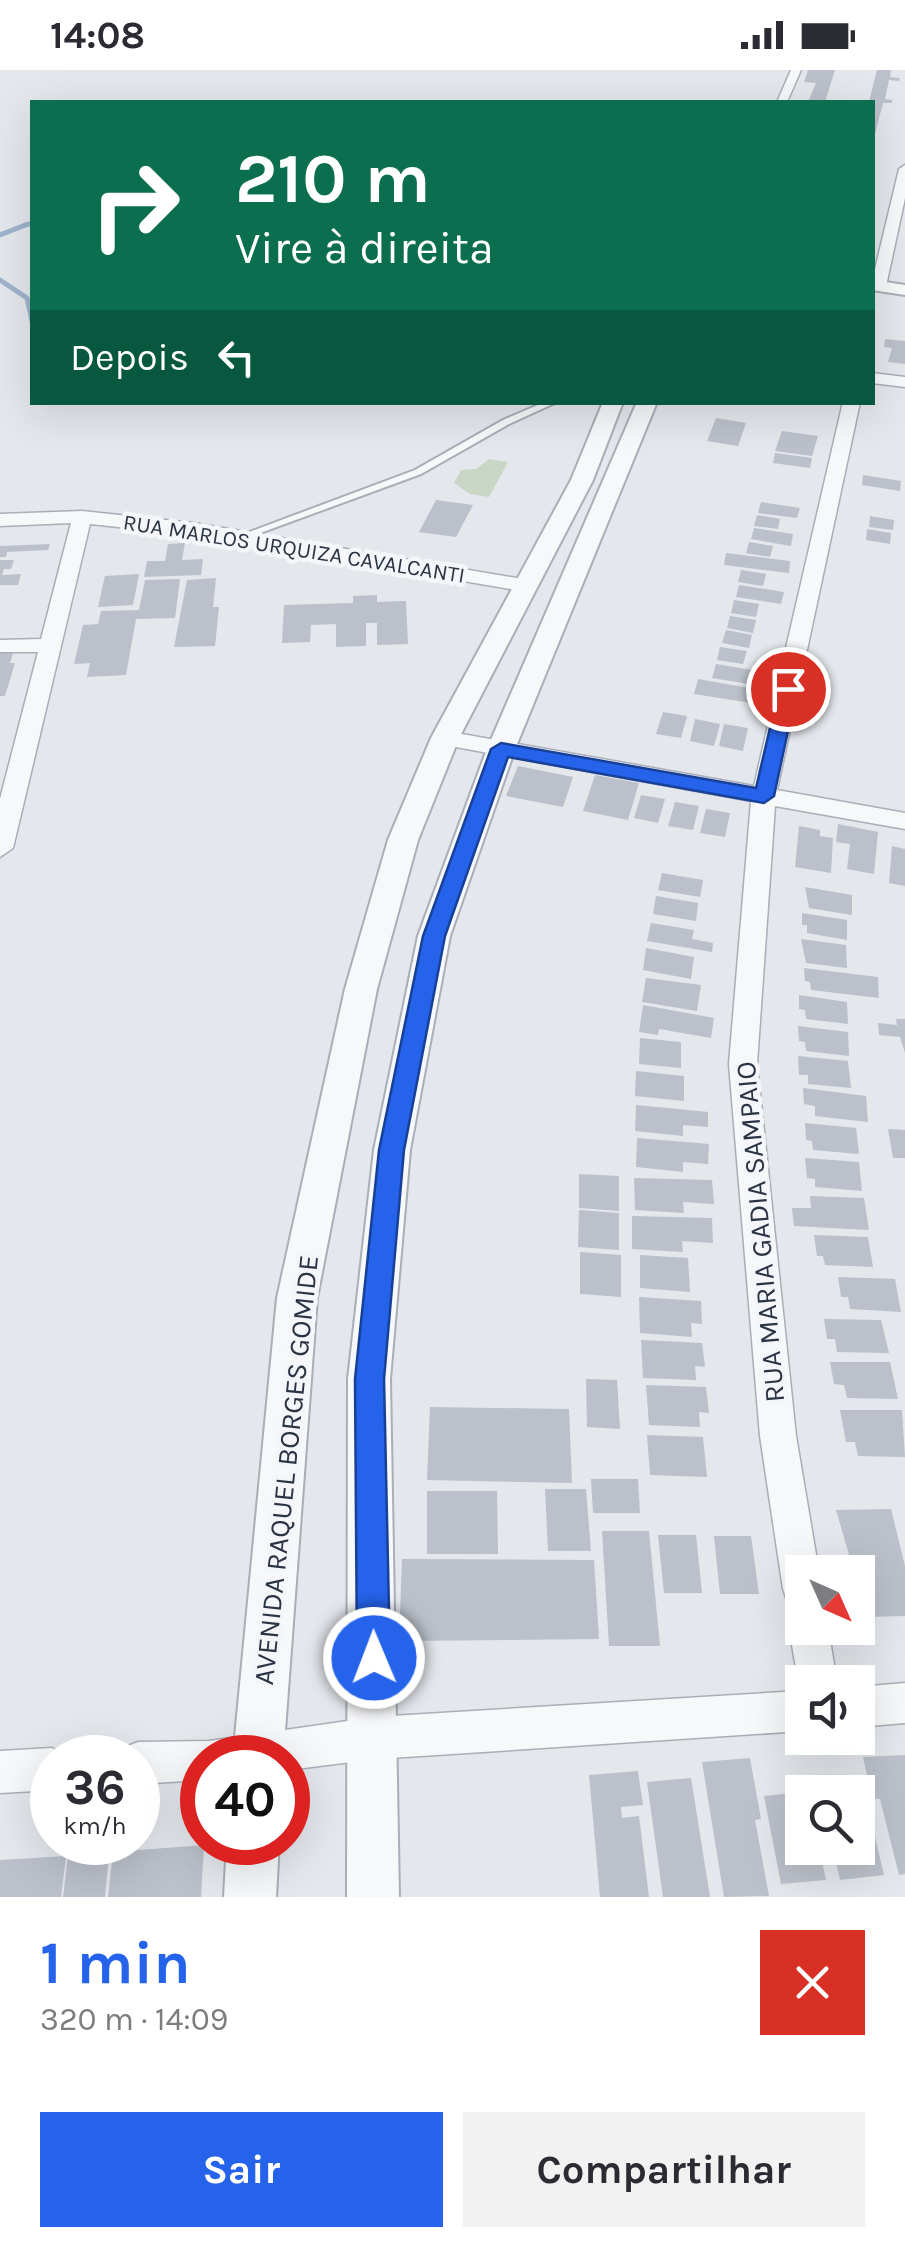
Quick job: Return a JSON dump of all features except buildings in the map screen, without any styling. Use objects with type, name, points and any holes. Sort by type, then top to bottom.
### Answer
[{"type":"street","points":[[783,100],[796,70]]},
{"type":"street","points":[[875,290],[900,224],[905,170]]},
{"type":"street","points":[[875,290],[905,290]]},
{"type":"street","points":[[875,290],[905,302]]},
{"type":"street","points":[[875,378],[905,382]]},
{"type":"street","name":"AVENIDA RAQUEL BORGES GOMIDE","points":[[247,1735],[297,1298],[361,989],[403,840],[445,738],[582,480],[612,405]]},
{"type":"street","points":[[373,1897],[375,1738],[369,1379],[392,1150],[434,936],[501,749],[645,405]]},
{"type":"street","name":"RUA MARIA GADIA SAMPAIO","points":[[797,1555],[778,1436],[744,1064],[764,796],[851,405]]},
{"type":"street","points":[[0,848],[82,518]]},
{"type":"street","name":"RUA MARLOS URQUIZA CAVALCANTI","points":[[0,520],[82,518],[241,537],[528,586]]},
{"type":"street","points":[[0,646],[51,644]]},
{"type":"street","points":[[445,738],[905,822]]},
{"type":"street","points":[[875,1706],[905,1703]]},
{"type":"street","points":[[310,1747],[375,1738],[785,1712]]},
{"type":"street","points":[[0,1772],[30,1770]]},
{"type":"street","points":[[250,1897],[252,1865]]},
{"type":"lane","points":[[241,537],[418,472],[506,422],[546,405]]},
{"type":"green space","points":[[489,459],[508,462],[489,497],[470,494],[454,483],[461,470],[476,469]]},
{"type":"waterway","points":[[0,235],[28,224]]},
{"type":"waterway","points":[[21,227],[30,224]]},
{"type":"waterway","points":[[0,280],[27,298],[30,312]]},
{"type":"route","points":[[374,1658],[369,1379],[392,1150],[434,936],[501,749],[764,796],[788,689]]}]
